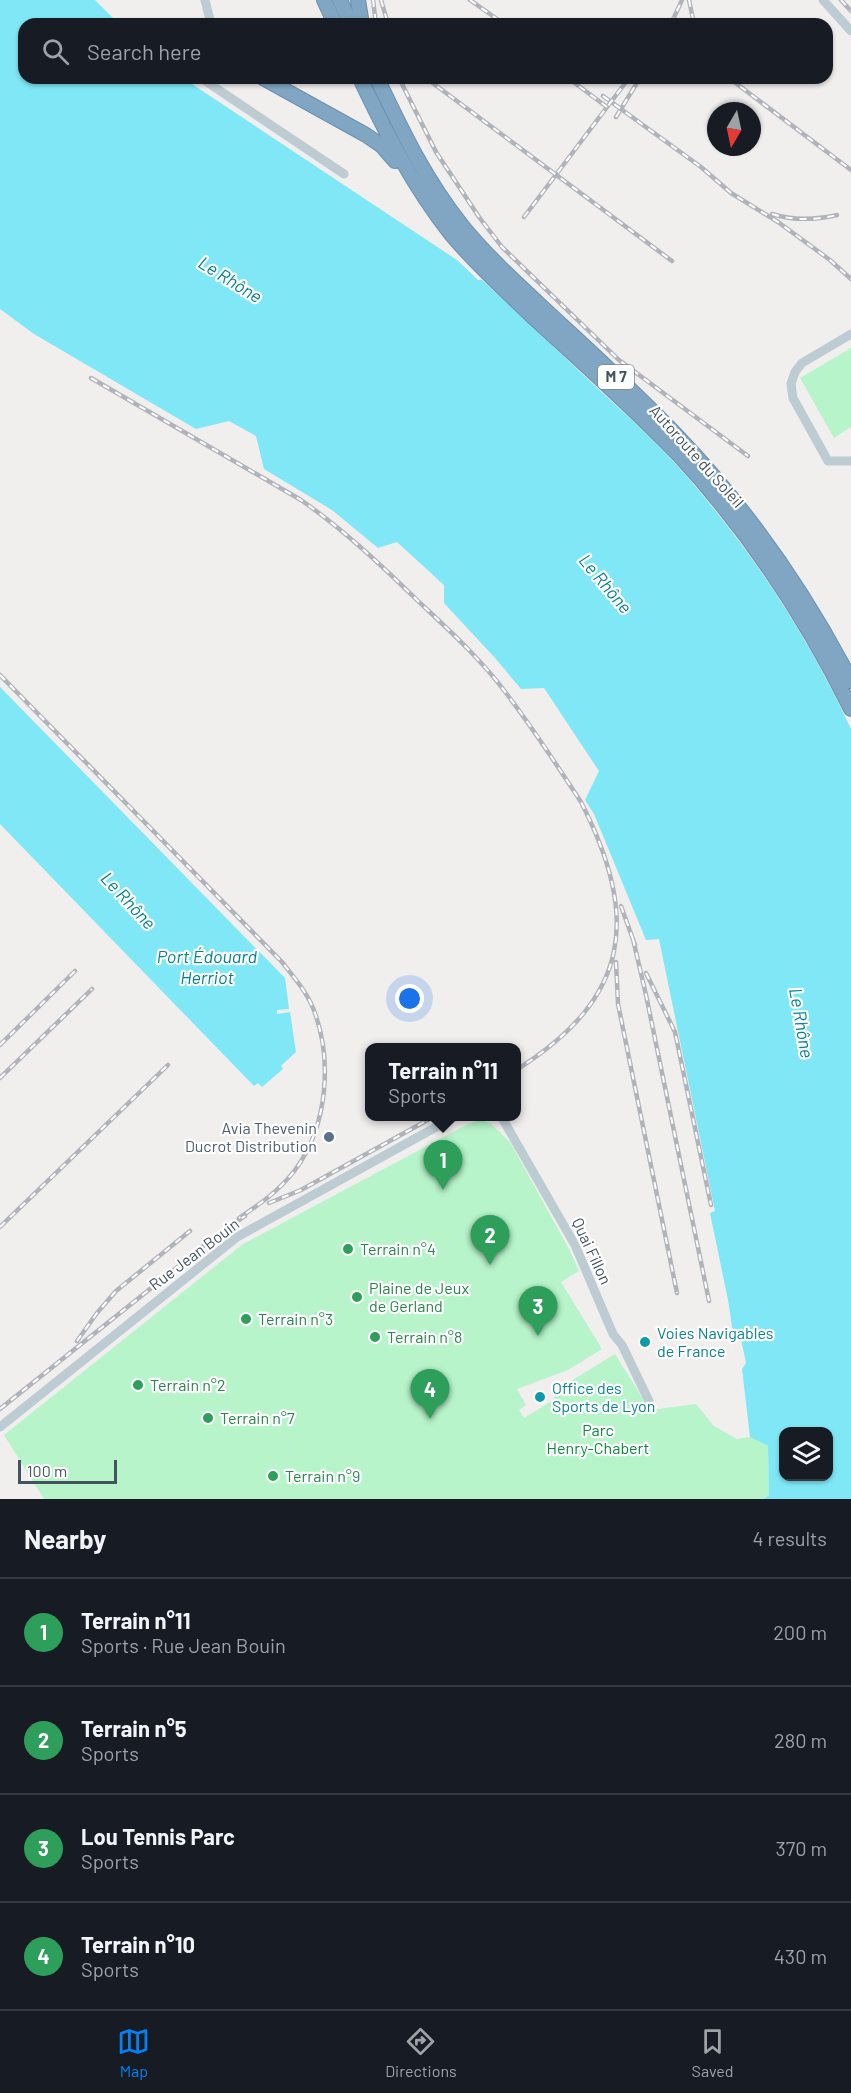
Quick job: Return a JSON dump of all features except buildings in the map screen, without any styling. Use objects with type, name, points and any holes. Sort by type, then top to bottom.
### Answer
[{"type":"highway","points":[[324,0],[332,18]]},
{"type":"highway","points":[[340,0],[348,18]]},
{"type":"highway","points":[[358,0],[361,18]]},
{"type":"highway","points":[[274,84],[382,146],[435,212]]},
{"type":"highway","name":"Autoroute du Soleil","points":[[363,84],[396,152],[456,240],[655,431],[700,479],[738,525],[782,587],[822,654],[851,710]]},
{"type":"highway","name":"Autoroute du Soleil","points":[[381,84],[422,168],[464,228],[518,285],[659,418],[725,489],[787,570],[826,634],[851,681]]},
{"type":"street","points":[[205,0],[210,18]]},
{"type":"street","points":[[823,0],[851,31]]},
{"type":"street","points":[[210,84],[344,174]]},
{"type":"street","points":[[851,334],[802,363],[795,372],[791,384],[793,398],[828,461],[851,461]]},
{"type":"street","name":"Rue Jean Bouin","points":[[0,1427],[237,1237],[447,1121]]},
{"type":"street","name":"Quai Fillon","points":[[504,1121],[575,1245],[613,1335],[622,1345],[649,1401]]},
{"type":"green space","points":[[851,348],[851,427],[834,438],[800,378]]},
{"type":"green space","name":"Plaine de Jeux de Gerland","points":[[477,1121],[490,1123],[510,1142],[579,1271],[561,1282],[602,1349],[568,1370],[517,1389],[526,1405],[519,1410],[524,1418],[552,1401],[561,1387],[615,1354],[650,1410],[696,1404],[714,1426],[737,1439],[750,1437],[768,1446],[769,1495],[764,1499],[44,1499],[4,1435],[243,1244]]},
{"type":"water","name":"Le Rhône","points":[[0,0],[95,0],[113,18],[18,18],[18,84],[192,84],[457,260],[478,280],[482,280],[664,451],[700,492],[749,555],[794,622],[814,657],[851,729],[851,1499],[764,1499],[769,1495],[768,1446],[750,1437],[742,1369],[746,1363],[741,1339],[734,1340],[710,1213],[715,1211],[659,939],[646,940],[594,814],[585,800],[599,771],[544,688],[521,689],[444,603],[444,585],[397,542],[378,548],[332,510],[264,469],[256,436],[229,421],[196,429],[34,334],[0,309]]},
{"type":"water","name":"Port Édouard Herriot","points":[[0,687],[285,978],[289,1009],[277,1010],[277,1014],[290,1012],[296,1052],[281,1066],[283,1069],[262,1087],[258,1083],[254,1086],[0,824]]},
{"type":"railway","points":[[373,0],[375,18]]},
{"type":"railway","points":[[381,0],[386,18]]},
{"type":"railway","points":[[470,0],[496,18]]},
{"type":"railway","points":[[674,18],[682,0]]},
{"type":"railway","points":[[689,0],[693,18]]},
{"type":"railway","points":[[841,0],[851,11]]},
{"type":"railway","points":[[402,84],[436,152],[502,247],[619,360],[748,456]]},
{"type":"railway","points":[[434,84],[672,261]]},
{"type":"railway","points":[[576,84],[607,107]]},
{"type":"railway","points":[[524,217],[624,84]]},
{"type":"railway","points":[[616,117],[636,84]]},
{"type":"railway","points":[[737,84],[851,170]]},
{"type":"railway","points":[[603,96],[701,167],[731,193],[778,222],[830,260],[851,279]]},
{"type":"railway","points":[[772,214],[804,219],[837,215]]},
{"type":"railway","points":[[91,378],[301,500],[362,548],[454,635],[488,671],[528,723],[581,802],[600,844],[612,883],[617,919],[614,952],[603,984],[583,1014],[554,1043],[521,1066]]},
{"type":"railway","points":[[0,675],[282,962],[313,1008],[323,1048],[325,1070],[324,1091],[315,1133],[289,1178],[269,1197],[239,1218]]},
{"type":"railway","points":[[621,906],[635,945]]},
{"type":"railway","points":[[633,939],[709,1301]]},
{"type":"railway","points":[[616,962],[618,1004],[677,1293]]},
{"type":"railway","points":[[0,1045],[75,971]]},
{"type":"railway","points":[[646,973],[675,1032],[711,1205]]},
{"type":"railway","points":[[0,1078],[92,989]]},
{"type":"railway","points":[[0,1227],[168,1065]]},
{"type":"railway","points":[[269,1203],[301,1190],[426,1121]]},
{"type":"railway","points":[[0,1409],[220,1233],[245,1216]]},
{"type":"railway","points":[[77,1341],[116,1291],[190,1231]]},
{"type":"place","name":"Avia Thevenin Ducrot Distribution","points":[[329,1137]]},
{"type":"place","name":"Terrain n°11","points":[[443,1190]]},
{"type":"place","name":"Terrain n°4","points":[[348,1249]]},
{"type":"place","name":"Terrain n°5","points":[[490,1265]]},
{"type":"place","name":"Plaine de Jeux de Gerland","points":[[357,1297]]},
{"type":"place","name":"Terrain n°3","points":[[246,1319]]},
{"type":"place","name":"Lou Tennis Parc","points":[[538,1336]]},
{"type":"place","name":"Terrain n°8","points":[[375,1337]]},
{"type":"place","name":"Voies Navigables de France","points":[[645,1342]]},
{"type":"place","name":"Terrain n°2","points":[[138,1385]]},
{"type":"place","name":"Office des Sports de Lyon","points":[[540,1397]]},
{"type":"place","name":"Terrain n°7","points":[[208,1418]]},
{"type":"place","name":"Terrain n°10","points":[[430,1419]]},
{"type":"place","name":"Terrain n°9","points":[[273,1476]]},
{"type":"park label","name":"Parc Henry-Chabert","points":[[598,1439]]}]
